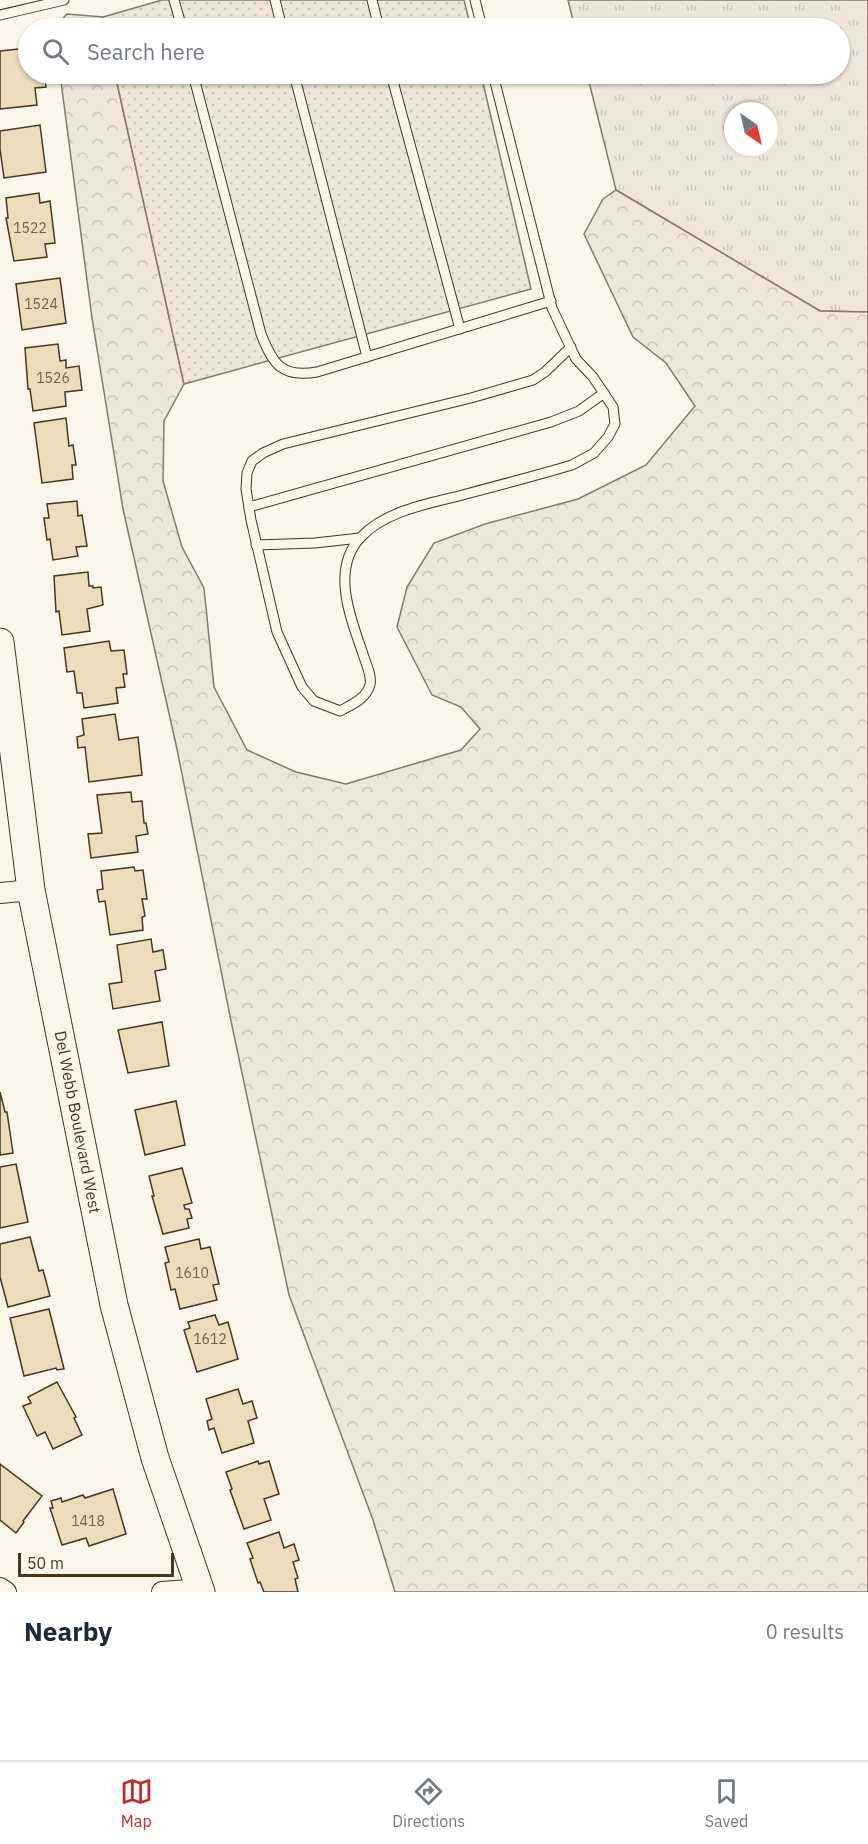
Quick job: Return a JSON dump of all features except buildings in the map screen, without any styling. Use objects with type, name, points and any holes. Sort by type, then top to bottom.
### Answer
[{"type":"street","name":"Del Webb Boulevard West","points":[[0,642],[31,890],[114,1305],[155,1458],[201,1591]]},
{"type":"street","points":[[0,893],[31,890]]},
{"type":"street","points":[[0,1588],[6,1592]]},
{"type":"street","points":[[162,1592],[201,1591]]},
{"type":"lane","points":[[0,15],[64,0]]},
{"type":"lane","points":[[174,0],[179,18]]},
{"type":"lane","points":[[275,0],[280,18]]},
{"type":"lane","points":[[372,0],[376,18]]},
{"type":"lane","points":[[475,0],[480,18]]},
{"type":"lane","points":[[197,84],[261,334],[275,364],[290,372],[304,374],[550,302]]},
{"type":"lane","points":[[297,84],[367,357]]},
{"type":"lane","points":[[394,84],[460,329]]},
{"type":"lane","points":[[496,84],[550,302],[571,347],[576,359],[613,407],[615,424],[608,437],[594,453],[572,465],[410,509],[379,522],[360,538],[347,558],[344,582],[353,625],[370,676],[370,686],[359,701],[340,711],[314,701],[302,687],[277,632],[256,545],[246,489],[247,473],[252,461],[283,444],[471,398],[533,380],[545,372],[571,347]]},
{"type":"lane","points":[[249,507],[551,422],[579,411],[604,393]]},
{"type":"lane","points":[[256,545],[315,543],[360,538]]},
{"type":"green space","points":[[162,0],[464,0],[468,18],[103,18]]},
{"type":"green space","points":[[568,0],[868,0],[868,312],[820,311],[616,190],[590,84],[850,84],[850,18],[572,18]]},
{"type":"green space","points":[[67,14],[103,18],[63,18]]},
{"type":"green space","points":[[61,84],[117,84],[184,384],[164,421],[163,481],[182,547],[204,588],[214,687],[247,750],[296,772],[346,784],[461,750],[480,729],[461,707],[432,695],[397,627],[407,587],[434,543],[485,524],[578,499],[646,465],[695,406],[666,363],[633,337],[584,234],[603,199],[616,190],[820,311],[868,312],[868,1592],[395,1592],[373,1520],[289,1295],[177,749],[123,509],[92,318]]},
{"type":"green space","points":[[117,84],[483,84],[531,289],[184,384]]}]
